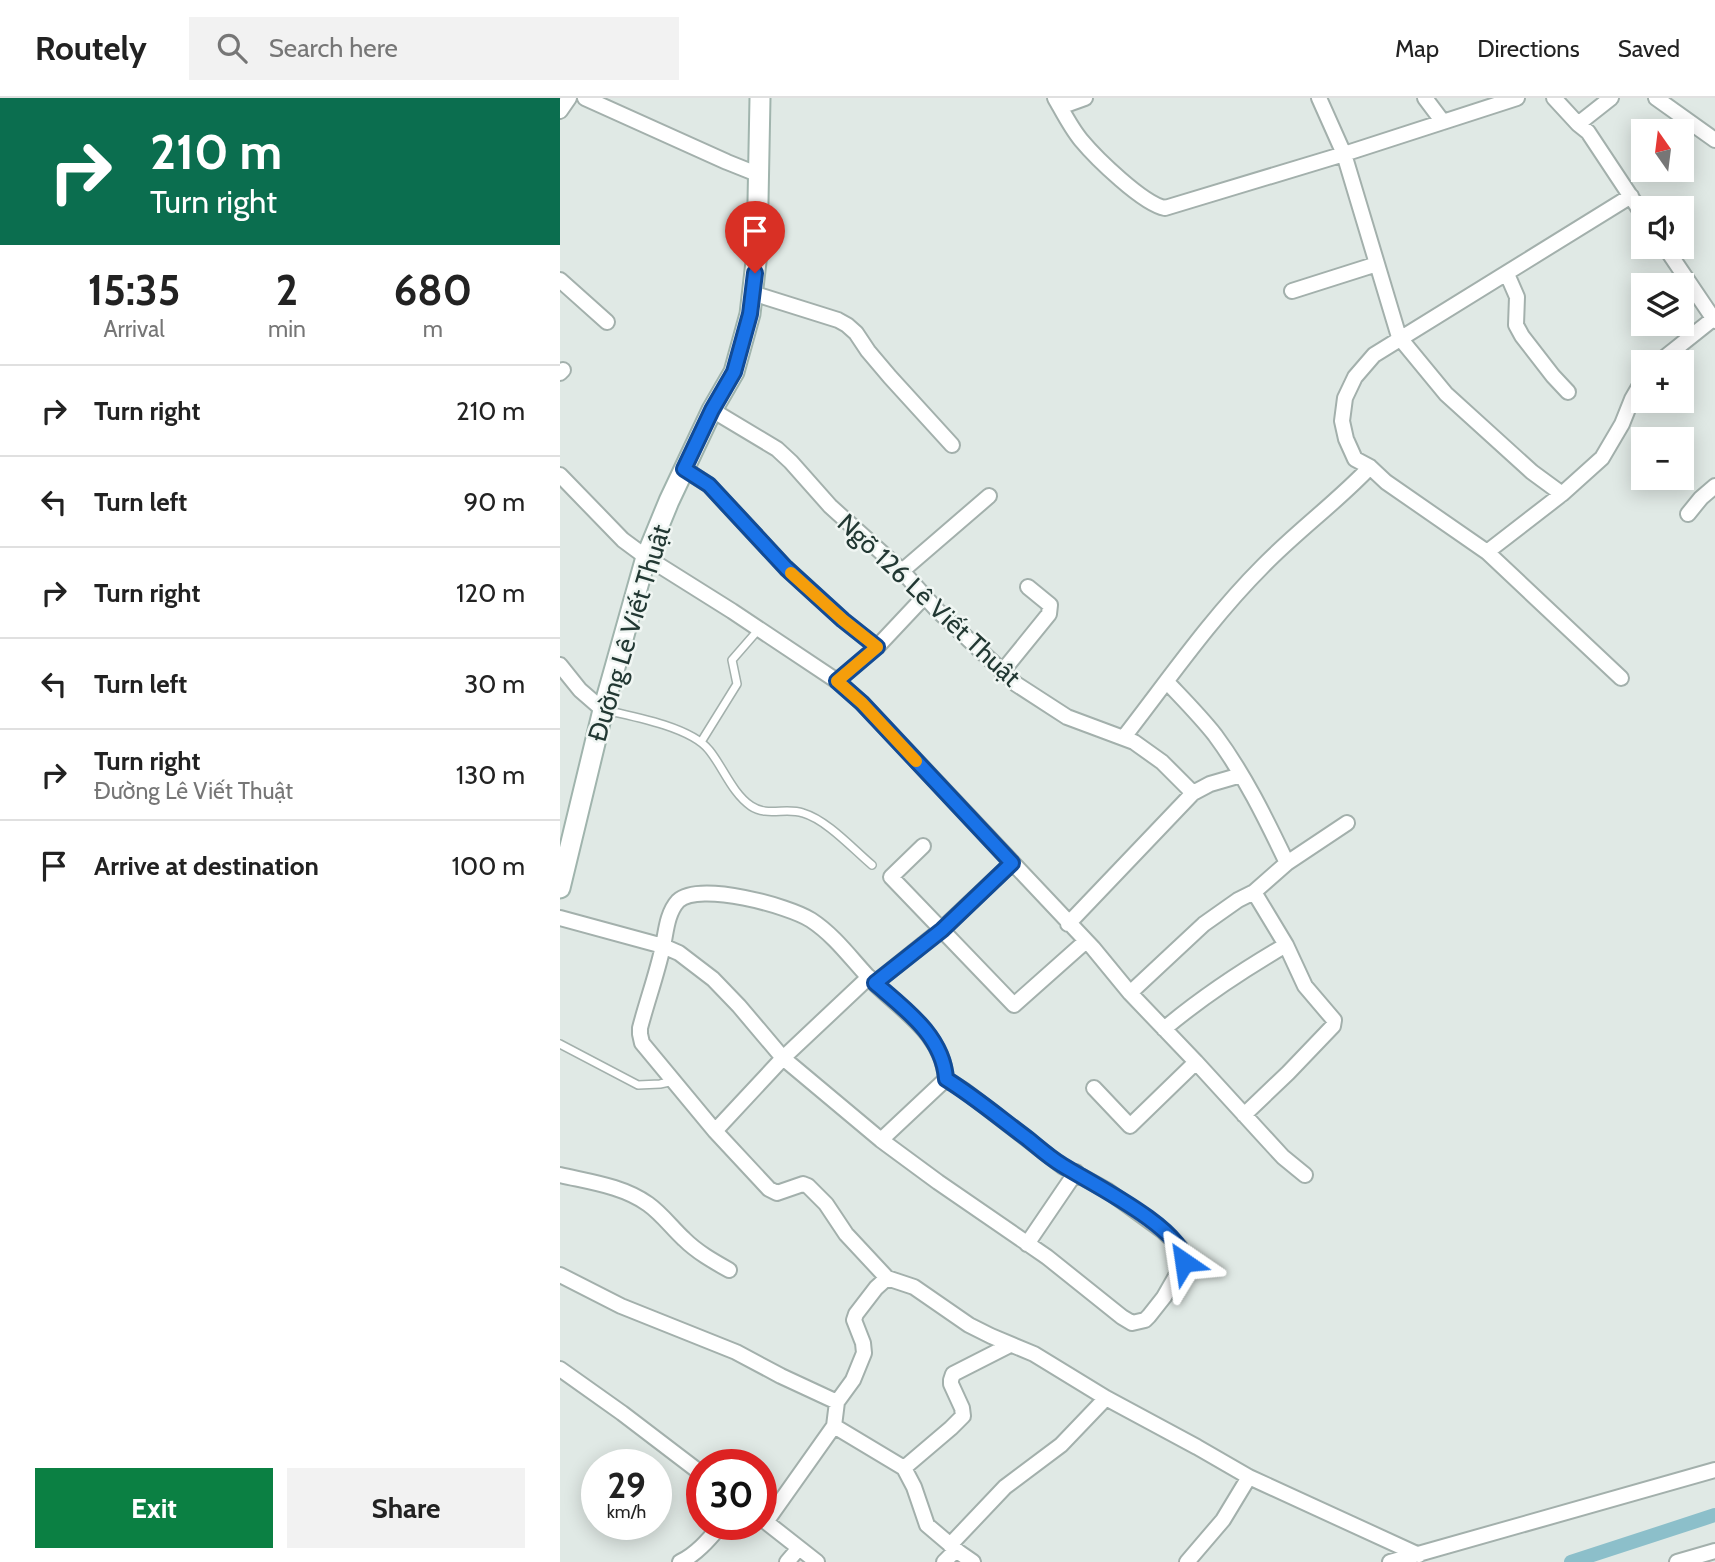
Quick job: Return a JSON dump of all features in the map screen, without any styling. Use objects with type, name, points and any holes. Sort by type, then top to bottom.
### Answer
[{"type":"main road","name":"Đường Lê Viết Thuật","points":[[560,888],[603,710],[646,557],[712,410],[734,372],[750,314],[757,253],[760,98]]},
{"type":"street","points":[[560,111],[569,98]]},
{"type":"street","points":[[585,98],[757,174]]},
{"type":"street","points":[[1085,98],[1058,102],[1081,140],[1147,201],[1165,208],[1517,98]]},
{"type":"street","points":[[1319,98],[1344,154],[1399,337],[1446,394],[1532,472],[1562,494]]},
{"type":"street","points":[[1425,98],[1443,122]]},
{"type":"street","points":[[1555,98],[1588,132],[1631,196],[1507,274],[1399,337],[1374,355],[1355,377],[1345,398],[1342,422],[1355,458],[1487,552],[1621,678]]},
{"type":"street","points":[[1578,124],[1611,98]]},
{"type":"street","points":[[1656,98],[1715,140]]},
{"type":"street","points":[[1673,259],[1714,320],[1675,350]]},
{"type":"street","points":[[1292,291],[1377,264]]},
{"type":"street","points":[[1507,274],[1517,297],[1516,325],[1521,336],[1568,392]]},
{"type":"street","points":[[560,281],[607,322]]},
{"type":"street","points":[[752,293],[847,324],[890,377],[952,445]]},
{"type":"street","points":[[1487,552],[1562,494],[1602,458],[1622,424],[1631,402]]},
{"type":"street","name":"Ngõ 126 Lê Viết Thuật","points":[[712,410],[777,449],[830,506],[902,571],[925,597],[1016,684],[1066,717],[1134,742],[1162,762],[1193,793]]},
{"type":"street","points":[[1124,737],[1191,647],[1263,566],[1370,467]]},
{"type":"street","points":[[684,469],[709,485],[786,568],[877,647]]},
{"type":"street","points":[[560,475],[623,540],[837,681],[862,703],[1086,941],[1130,993],[1283,1157],[1305,1175]]},
{"type":"street","points":[[1688,514],[1715,486]]},
{"type":"street","points":[[902,571],[989,496]]},
{"type":"street","points":[[1002,672],[1049,614],[1049,605],[1028,587]]},
{"type":"street","points":[[837,681],[877,647],[925,597]]},
{"type":"street","points":[[560,665],[580,690],[603,710]]},
{"type":"street","points":[[1167,682],[1214,734],[1241,775],[1287,863]]},
{"type":"street","points":[[1068,923],[1193,793],[1210,784],[1241,775]]},
{"type":"street","points":[[1130,993],[1205,924],[1254,892],[1287,863],[1346,823]]},
{"type":"street","points":[[923,846],[891,877],[1014,1005],[1086,941]]},
{"type":"street","points":[[715,1131],[783,1058],[872,980],[942,930],[1012,863]]},
{"type":"street","points":[[1244,1115],[1333,1026],[1334,1020],[1305,986],[1286,945],[1254,892]]},
{"type":"street","points":[[560,918],[663,946],[679,953],[713,979],[783,1058],[881,1140],[1132,1323],[1145,1320],[1164,1297],[1184,1262],[1180,1247],[1144,1216],[1108,1191],[1062,1166],[946,1079],[943,1059],[927,1032],[872,980],[826,931],[809,919],[773,905],[733,896],[693,894],[678,902],[669,921],[663,946],[640,1034],[646,1049],[715,1131],[773,1192],[803,1184],[808,1186],[826,1204],[846,1234],[887,1279],[914,1287],[969,1325],[1034,1354],[1249,1477],[1419,1555]]},
{"type":"street","points":[[1164,1029],[1223,984],[1286,945]]},
{"type":"street","points":[[1094,1088],[1130,1126],[1196,1062]]},
{"type":"street","points":[[881,1140],[946,1079]]},
{"type":"street","points":[[1027,1244],[1076,1172]]},
{"type":"street","points":[[560,1175],[605,1185],[646,1202],[694,1249],[729,1270]]},
{"type":"street","points":[[560,1275],[621,1306],[736,1352],[837,1402]]},
{"type":"street","points":[[777,1503],[834,1426],[837,1402],[853,1380],[864,1353],[855,1320],[856,1314],[876,1288],[887,1279]]},
{"type":"street","points":[[904,1468],[963,1416],[951,1384],[953,1374],[1010,1345]]},
{"type":"street","points":[[560,1369],[686,1462]]},
{"type":"street","points":[[944,1562],[953,1547],[999,1493],[1061,1445],[1107,1398]]},
{"type":"street","points":[[834,1426],[904,1468],[914,1487],[927,1525],[973,1562]]},
{"type":"street","points":[[1390,1562],[1715,1470]]},
{"type":"street","points":[[1187,1562],[1223,1520],[1249,1477]]},
{"type":"street","points":[[777,1530],[817,1562]]},
{"type":"street","points":[[680,1562],[689,1558],[708,1540]]},
{"type":"street","points":[[787,1562],[799,1548]]},
{"type":"street","points":[[1677,1562],[1715,1551]]},
{"type":"lane","points":[[701,742],[737,684],[732,660],[759,629]]},
{"type":"lane","points":[[603,710],[650,720],[701,742],[751,806],[763,811],[801,812],[818,819],[872,865]]},
{"type":"lane","points":[[560,1044],[638,1085],[674,1082]]},
{"type":"waterway","points":[[1571,1562],[1715,1515]]},
{"type":"slow traffic","points":[[791,573],[877,647],[837,681],[862,703],[916,761]]},
{"type":"route","points":[[755,273],[750,314],[734,372],[712,410],[684,469],[709,485],[786,568],[825,605],[877,647],[837,681],[862,703],[1012,863],[942,930],[875,983],[927,1032],[943,1059],[946,1079],[1062,1166],[1108,1191],[1144,1216],[1176,1242],[1184,1262]]}]
